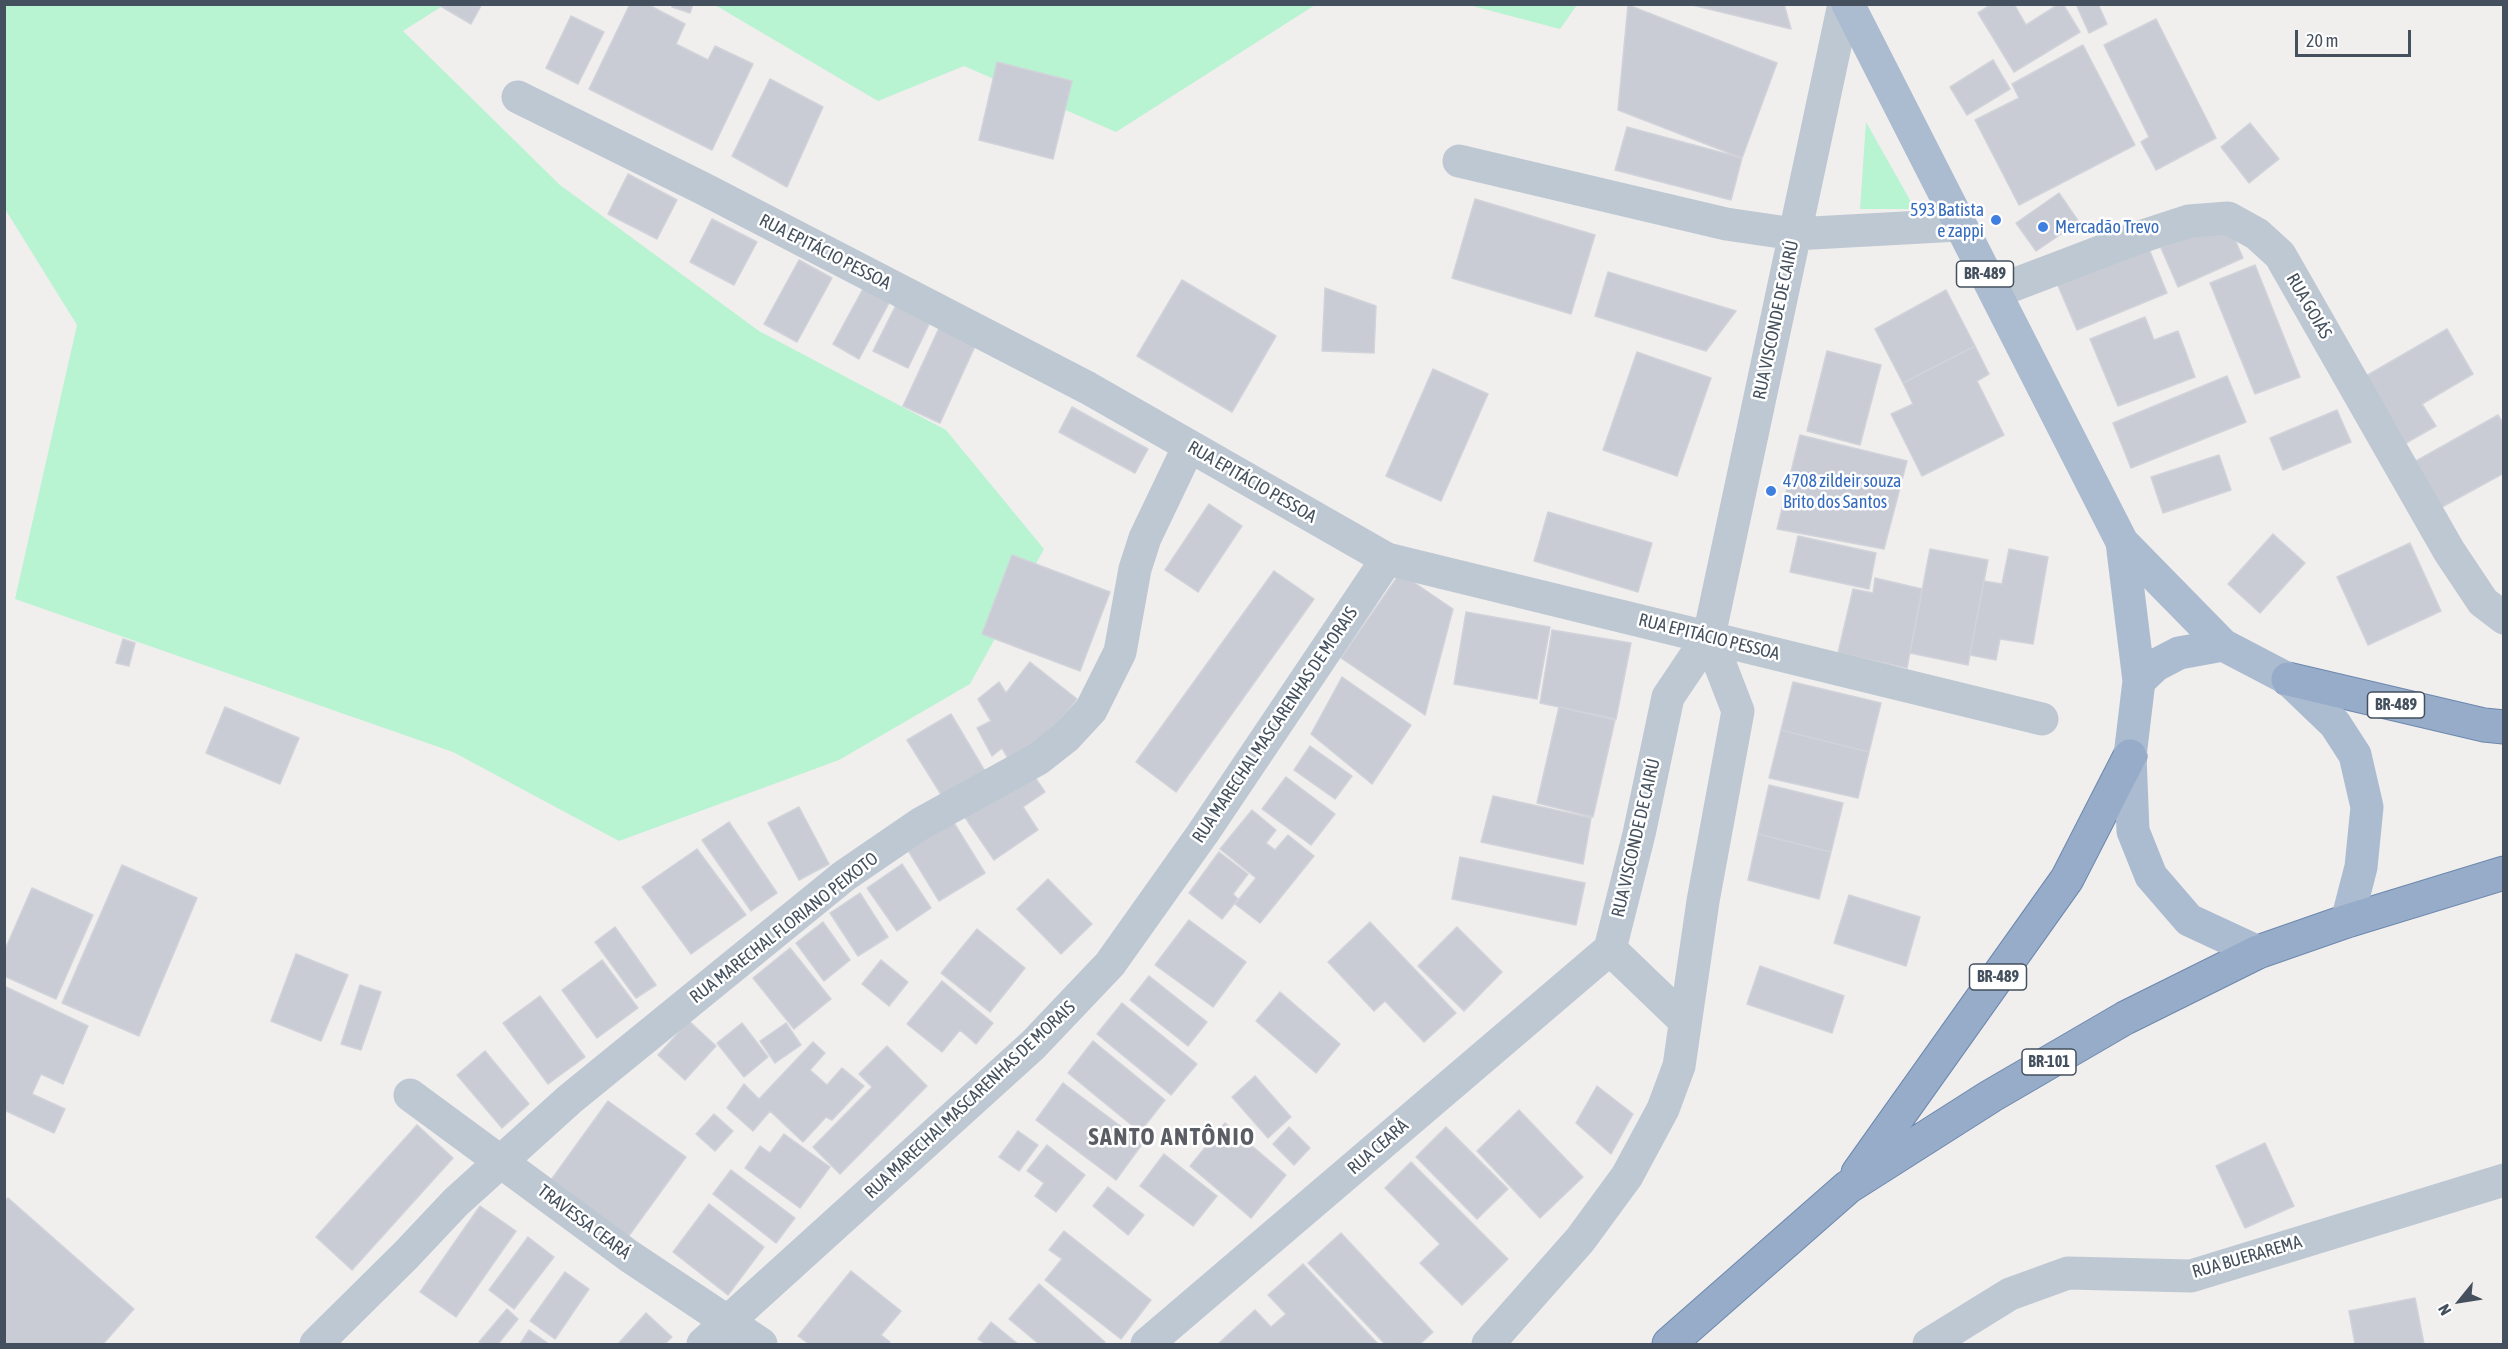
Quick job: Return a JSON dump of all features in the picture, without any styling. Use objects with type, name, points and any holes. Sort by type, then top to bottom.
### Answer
[{"type":"highway","name":"BR-489","points":[[2288,680],[2484,725],[2504,727]]},
{"type":"highway","name":"BR-489","points":[[1848,1187],[2067,879],[2130,756]]},
{"type":"highway","name":"BR-101","points":[[1669,1344],[1848,1187],[1991,1096],[2125,1018],[2258,952],[2347,921],[2504,873]]},
{"type":"main road","name":"BR-489","points":[[1846,4],[2122,542],[2223,645],[2288,680],[2335,724],[2355,755],[2367,807],[2361,867],[2347,921]]},
{"type":"main road","name":"BR-489","points":[[2122,542],[2139,681],[2130,756],[2133,831],[2151,876],[2189,920],[2258,952]]},
{"type":"main road","points":[[2139,681],[2156,665],[2179,653],[2223,645]]},
{"type":"street","name":"RUA VISCONDE DE CAIRÚ","points":[[1610,949],[1639,834],[1668,697],[1709,636],[1794,234],[1846,4]]},
{"type":"street","name":"RUA EPITÁCIO PESSOA","points":[[518,97],[704,189],[1088,388],[1387,559],[2042,719]]},
{"type":"street","points":[[1459,161],[1726,224],[1794,234],[1959,225]]},
{"type":"street","name":"RUA GOIÁS","points":[[1995,292],[2137,238],[2189,221],[2228,219],[2258,234],[2280,255],[2449,551],[2483,602],[2504,618]]},
{"type":"street","name":"RUA MARECHAL FLORIANO PEIXOTO","points":[[316,1344],[456,1202],[570,1099],[844,876],[920,824],[1038,759],[1066,737],[1091,710],[1120,652],[1135,569],[1145,538],[1190,446]]},
{"type":"street","name":"RUA MARECHAL MASCARENHAS DE MORAIS","points":[[703,1344],[1033,1045],[1110,964],[1203,833],[1387,559]]},
{"type":"street","points":[[1488,1344],[1580,1240],[1627,1176],[1667,1098],[1679,1066],[1703,901],[1738,711],[1709,636]]},
{"type":"street","points":[[1610,949],[1685,1021]]},
{"type":"street","name":"RUA CEARÁ","points":[[1147,1344],[1610,949]]},
{"type":"street","name":"TRAVESSA CEARÁ","points":[[410,1095],[502,1160],[630,1256],[761,1344]]},
{"type":"street","name":"RUA BUERAREMA","points":[[1929,1344],[2010,1294],[2068,1273],[2191,1276],[2504,1180]]},
{"type":"green space","points":[[1577,4],[1560,29],[1469,5]]},
{"type":"green space","points":[[5,5],[444,5],[403,31],[560,185],[759,331],[946,430],[1044,549],[970,684],[839,760],[619,841],[453,752],[15,599],[77,325],[5,209]]},
{"type":"green space","points":[[715,5],[1315,5],[1116,132],[964,66],[878,101]]},
{"type":"green space","points":[[1866,122],[1915,209],[1860,209]]},
{"type":"building","points":[[437,4],[482,4],[471,24]]},
{"type":"building","points":[[630,4],[647,4],[685,24],[676,44],[708,60],[715,46],[753,64],[712,150],[589,89]]},
{"type":"building","points":[[672,4],[693,4],[690,13],[672,7]]},
{"type":"building","points":[[1688,4],[1784,4],[1791,29]]},
{"type":"building","points":[[1992,4],[2014,4],[2026,25],[2059,4],[2063,4],[2080,32],[2014,72],[1978,13]]},
{"type":"building","points":[[2076,4],[2098,4],[2107,24],[2089,33]]},
{"type":"building","points":[[1628,5],[1777,63],[1742,158],[1618,110]]},
{"type":"building","points":[[571,16],[604,32],[578,84],[546,68]]},
{"type":"building","points":[[2156,19],[2216,138],[2156,170],[2141,142],[2149,137],[2104,45]]},
{"type":"building","points":[[2083,45],[2135,145],[2019,205],[1975,120],[2019,98],[2012,84]]},
{"type":"building","points":[[1993,60],[2010,89],[1967,115],[1950,87]]},
{"type":"building","points":[[997,62],[1072,81],[1053,159],[979,140]]},
{"type":"building","points":[[770,79],[823,107],[787,187],[732,156]]},
{"type":"building","points":[[2250,123],[2279,159],[2249,183],[2221,147]]},
{"type":"building","points":[[1627,127],[1742,158],[1731,200],[1615,170]]},
{"type":"building","points":[[628,174],[677,200],[657,239],[608,214]]},
{"type":"building","points":[[2059,193],[2079,222],[2036,251],[2016,223]]},
{"type":"building","points":[[1475,199],[1595,235],[1571,314],[1452,278]]},
{"type":"building","points":[[712,219],[757,242],[734,285],[690,262]]},
{"type":"building","points":[[2226,219],[2243,258],[2178,287],[2161,248]]},
{"type":"building","points":[[2147,244],[2167,293],[2077,330],[2056,281]]},
{"type":"building","points":[[799,260],[832,278],[797,342],[764,324]]},
{"type":"building","points":[[2255,265],[2300,377],[2255,394],[2210,283]]},
{"type":"building","points":[[1608,272],[1736,311],[1706,351],[1595,316]]},
{"type":"building","points":[[870,276],[896,290],[859,359],[833,344]]},
{"type":"building","points":[[1182,280],[1276,336],[1232,412],[1137,356]]},
{"type":"building","points":[[1325,288],[1376,306],[1374,353],[1322,351]]},
{"type":"building","points":[[1946,290],[1975,346],[1903,383],[1875,329]]},
{"type":"building","points":[[901,295],[935,312],[908,368],[873,351]]},
{"type":"building","points":[[2145,317],[2154,340],[2178,331],[2195,377],[2118,406],[2090,339]]},
{"type":"building","points":[[940,326],[976,344],[940,423],[903,406]]},
{"type":"building","points":[[2447,329],[2473,374],[2422,404],[2436,426],[2406,443],[2366,376]]},
{"type":"building","points":[[1975,346],[1989,374],[1977,381],[2004,435],[1922,476],[1891,414],[1913,404],[1903,383]]},
{"type":"building","points":[[1827,351],[1881,365],[1860,445],[1807,431]]},
{"type":"building","points":[[1637,352],[1711,378],[1677,476],[1603,450]]},
{"type":"building","points":[[1433,369],[1488,394],[1441,501],[1386,476]]},
{"type":"building","points":[[2227,376],[2246,422],[2131,468],[2113,423]]},
{"type":"building","points":[[1072,407],[1148,449],[1135,473],[1059,432]]},
{"type":"building","points":[[2337,410],[2351,442],[2283,470],[2270,438]]},
{"type":"building","points":[[2498,415],[2504,425],[2504,473],[2442,507],[2416,461]]},
{"type":"building","points":[[1800,435],[1907,461],[1884,549],[1777,529]]},
{"type":"building","points":[[2219,455],[2231,490],[2163,513],[2151,477]]},
{"type":"building","points":[[1209,504],[1242,526],[1198,592],[1165,570]]},
{"type":"building","points":[[1548,512],[1652,543],[1638,592],[1534,561]]},
{"type":"building","points":[[2273,534],[2305,563],[2260,613],[2228,584]]},
{"type":"building","points":[[1798,536],[1876,553],[1869,589],[1790,572]]},
{"type":"building","points":[[2410,543],[2441,611],[2368,645],[2337,577]]},
{"type":"building","points":[[1930,549],[1988,560],[1968,665],[1910,653]]},
{"type":"building","points":[[2009,549],[2048,557],[2033,644],[2000,639],[1996,660],[1970,655],[1984,581],[2002,584]]},
{"type":"building","points":[[1012,555],[1110,592],[1080,671],[982,634]]},
{"type":"building","points":[[1274,571],[1314,599],[1176,792],[1136,762]]},
{"type":"building","points":[[1400,573],[1453,609],[1425,715],[1341,658]]},
{"type":"building","points":[[1875,578],[1922,589],[1907,668],[1838,653],[1853,589],[1873,593]]},
{"type":"building","points":[[1466,612],[1550,627],[1537,699],[1454,684]]},
{"type":"building","points":[[1552,630],[1631,643],[1616,719],[1540,703]]},
{"type":"building","points":[[123,639],[135,643],[129,666],[116,663]]},
{"type":"building","points":[[1030,662],[1077,699],[1049,734],[1009,760],[1002,748],[992,756],[977,728],[991,721],[978,699],[999,682],[1006,693]]},
{"type":"building","points":[[1342,677],[1411,725],[1372,784],[1311,734]]},
{"type":"building","points":[[1793,682],[1881,703],[1869,752],[1781,730]]},
{"type":"building","points":[[225,707],[299,738],[280,784],[206,753]]},
{"type":"building","points":[[1559,707],[1615,720],[1593,817],[1537,803]]},
{"type":"building","points":[[951,714],[989,778],[947,804],[907,740]]},
{"type":"building","points":[[1781,730],[1869,752],[1858,798],[1769,778]]},
{"type":"building","points":[[1310,746],[1352,776],[1335,799],[1294,770]]},
{"type":"building","points":[[1028,767],[1045,792],[1023,807],[1038,830],[994,860],[962,813]]},
{"type":"building","points":[[1286,777],[1335,814],[1311,845],[1262,809]]},
{"type":"building","points":[[1769,785],[1843,803],[1831,852],[1758,834]]},
{"type":"building","points":[[1493,796],[1591,818],[1583,864],[1481,842]]},
{"type":"building","points":[[799,807],[829,864],[799,880],[768,823]]},
{"type":"building","points":[[1252,810],[1276,830],[1266,843],[1275,850],[1288,835],[1314,856],[1260,923],[1235,904],[1256,878],[1220,849]]},
{"type":"building","points":[[951,818],[985,873],[939,901],[906,847]]},
{"type":"building","points":[[729,822],[777,893],[751,911],[702,840]]},
{"type":"building","points":[[1758,834],[1831,852],[1819,899],[1748,880]]},
{"type":"building","points":[[697,849],[746,915],[691,954],[642,887]]},
{"type":"building","points":[[1219,852],[1248,874],[1233,894],[1238,899],[1222,919],[1189,893]]},
{"type":"building","points":[[1460,857],[1585,883],[1576,925],[1452,899]]},
{"type":"building","points":[[902,864],[931,908],[897,931],[867,888]]},
{"type":"building","points":[[122,865],[197,898],[139,1036],[62,1003]]},
{"type":"building","points":[[1048,879],[1092,924],[1061,954],[1017,909]]},
{"type":"building","points":[[32,888],[93,915],[56,999],[4,976],[4,952]]},
{"type":"building","points":[[860,893],[888,937],[858,956],[830,913]]},
{"type":"building","points":[[1849,895],[1920,917],[1906,966],[1834,943]]},
{"type":"building","points":[[1189,920],[1246,962],[1213,1007],[1155,965]]},
{"type":"building","points":[[823,922],[850,960],[824,981],[796,943]]},
{"type":"building","points":[[1370,922],[1456,1013],[1424,1042],[1385,1001],[1374,1011],[1328,962]]},
{"type":"building","points":[[615,927],[656,985],[636,998],[595,942]]},
{"type":"building","points":[[1457,927],[1502,972],[1464,1011],[1418,966]]},
{"type":"building","points":[[977,929],[1025,968],[990,1012],[941,973]]},
{"type":"building","points":[[790,948],[831,999],[794,1029],[753,978]]},
{"type":"building","points":[[296,954],[348,975],[321,1041],[271,1021]]},
{"type":"building","points":[[602,960],[638,1008],[597,1038],[562,990]]},
{"type":"building","points":[[881,960],[908,982],[889,1006],[862,984]]},
{"type":"building","points":[[1760,966],[1844,996],[1832,1033],[1747,1004]]},
{"type":"building","points":[[1149,976],[1207,1022],[1188,1046],[1130,1000]]},
{"type":"building","points":[[942,981],[993,1023],[976,1044],[960,1030],[942,1052],[907,1024]]},
{"type":"building","points":[[360,985],[381,992],[361,1050],[341,1044]]},
{"type":"building","points":[[4,986],[88,1026],[63,1084],[41,1074],[32,1094],[65,1109],[54,1133],[4,1110]]},
{"type":"building","points":[[1280,992],[1340,1044],[1316,1073],[1256,1021]]},
{"type":"building","points":[[540,996],[585,1057],[548,1084],[503,1023]]},
{"type":"building","points":[[1122,1003],[1197,1064],[1171,1095],[1097,1034]]},
{"type":"building","points":[[689,1021],[716,1046],[685,1080],[658,1055]]},
{"type":"building","points":[[742,1023],[768,1057],[744,1077],[717,1043]]},
{"type":"building","points":[[786,1023],[801,1045],[775,1063],[760,1041]]},
{"type":"building","points":[[1093,1041],[1165,1100],[1140,1132],[1068,1073]]},
{"type":"building","points":[[813,1042],[825,1053],[810,1070],[827,1085],[842,1068],[864,1086],[832,1120],[826,1117],[803,1142],[770,1111],[753,1131],[727,1108],[744,1084],[759,1099]]},
{"type":"building","points":[[887,1046],[927,1086],[840,1174],[813,1147],[872,1087],[859,1074]]},
{"type":"building","points":[[485,1051],[529,1104],[502,1128],[457,1075]]},
{"type":"building","points":[[1255,1076],[1291,1117],[1268,1138],[1232,1097]]},
{"type":"building","points":[[1063,1083],[1143,1143],[1116,1180],[1036,1120]]},
{"type":"building","points":[[1597,1086],[1633,1114],[1611,1154],[1576,1123]]},
{"type":"building","points":[[608,1101],[686,1157],[628,1237],[551,1180]]},
{"type":"building","points":[[1519,1110],[1583,1177],[1540,1218],[1477,1151]]},
{"type":"building","points":[[714,1114],[733,1131],[715,1151],[696,1134]]},
{"type":"building","points":[[1225,1123],[1286,1175],[1251,1218],[1190,1166]]},
{"type":"building","points":[[417,1125],[453,1158],[352,1270],[316,1237]]},
{"type":"building","points":[[1289,1127],[1310,1148],[1294,1165],[1273,1144]]},
{"type":"building","points":[[1446,1127],[1508,1189],[1477,1219],[1416,1157]]},
{"type":"building","points":[[1018,1131],[1038,1145],[1019,1171],[999,1157]]},
{"type":"building","points":[[784,1134],[830,1167],[800,1208],[745,1168],[760,1146],[770,1153]]},
{"type":"building","points":[[2265,1143],[2294,1206],[2245,1228],[2216,1166]]},
{"type":"building","points":[[1047,1145],[1085,1175],[1056,1212],[1035,1196],[1044,1183],[1027,1171]]},
{"type":"building","points":[[1164,1154],[1217,1196],[1193,1226],[1140,1186]]},
{"type":"building","points":[[1411,1162],[1508,1259],[1462,1305],[1420,1263],[1440,1244],[1385,1188]]},
{"type":"building","points":[[731,1170],[795,1218],[776,1243],[713,1194]]},
{"type":"building","points":[[1108,1187],[1144,1215],[1128,1235],[1093,1206]]},
{"type":"building","points":[[8,1198],[134,1309],[103,1344],[4,1344],[4,1202]]},
{"type":"building","points":[[709,1204],[764,1247],[728,1295],[673,1252]]},
{"type":"building","points":[[480,1206],[516,1231],[456,1317],[420,1292]]},
{"type":"building","points":[[1064,1231],[1151,1300],[1121,1339],[1045,1280],[1062,1259],[1049,1250]]},
{"type":"building","points":[[1341,1233],[1433,1332],[1420,1344],[1385,1344],[1308,1263]]},
{"type":"building","points":[[528,1237],[554,1257],[514,1309],[489,1290]]},
{"type":"building","points":[[1303,1264],[1378,1344],[1218,1344],[1255,1310],[1271,1327],[1286,1314],[1268,1295]]},
{"type":"building","points":[[851,1271],[901,1311],[881,1335],[890,1342],[888,1344],[809,1344],[798,1336]]},
{"type":"building","points":[[565,1272],[589,1289],[555,1339],[530,1321]]},
{"type":"building","points":[[1039,1284],[1105,1342],[1103,1344],[1039,1344],[1009,1319]]},
{"type":"building","points":[[2415,1298],[2424,1344],[2355,1344],[2349,1311]]},
{"type":"building","points":[[507,1309],[518,1319],[498,1344],[479,1342]]},
{"type":"building","points":[[646,1313],[672,1337],[665,1344],[618,1344]]},
{"type":"building","points":[[991,1322],[1018,1344],[985,1344],[978,1339]]},
{"type":"building","points":[[529,1330],[549,1344],[520,1344]]},
{"type":"place","name":"593 Batista e zappi","points":[[1996,220]]},
{"type":"place","name":"Mercadão Trevo","points":[[2043,227]]},
{"type":"place","name":"4708 zildeir souza Brito dos Santos","points":[[1771,491]]},
{"type":"district","name":"SANTO ANTÔNIO","points":[[1172,1137]]}]
